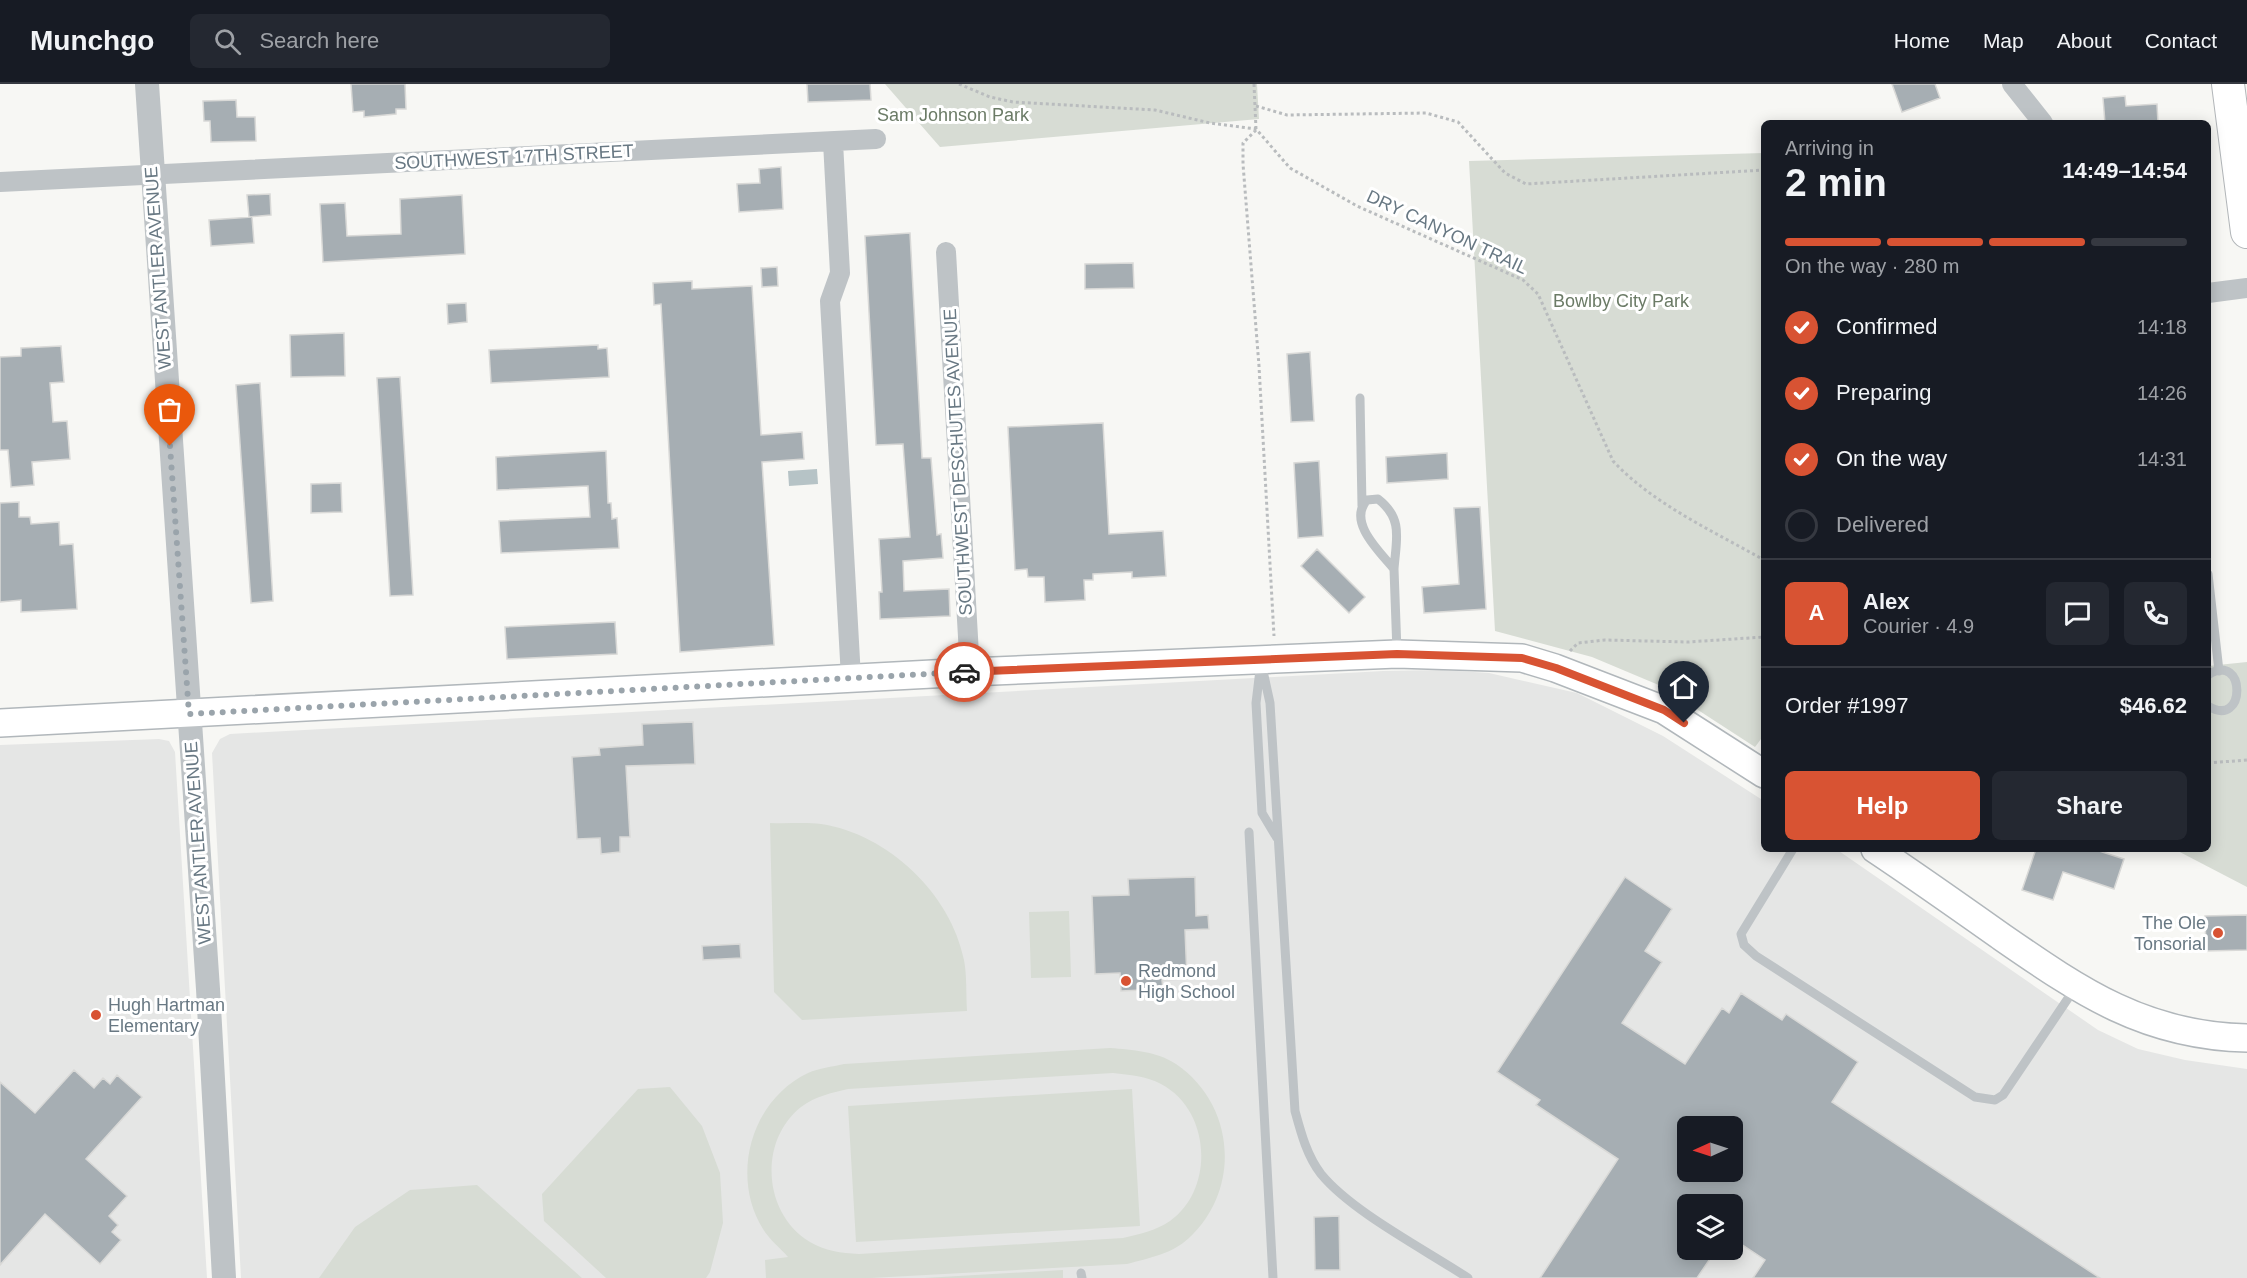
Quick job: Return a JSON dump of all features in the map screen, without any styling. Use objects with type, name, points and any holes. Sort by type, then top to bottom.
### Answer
[{"type":"highway","points":[[2228,84],[2247,232]]},
{"type":"main road","points":[[0,723],[970,672],[1397,654],[1522,658],[1556,668],[1664,710],[1761,772]]},
{"type":"main road","points":[[1879,852],[2075,988],[2123,1012],[2173,1030],[2247,1038]]},
{"type":"street","name":"WEST ANTLER AVENUE","points":[[147,84],[224,1278]]},
{"type":"street","points":[[2012,84],[2041,120]]},
{"type":"street","name":"SOUTHWEST 17TH STREET","points":[[0,182],[876,139]]},
{"type":"street","points":[[833,142],[840,273],[830,301],[851,678]]},
{"type":"street","name":"SOUTHWEST DESCHUTES AVENUE","points":[[946,252],[970,672]]},
{"type":"street","points":[[2211,292],[2247,288]]},
{"type":"lane","points":[[1360,398],[1361,518],[1365,531],[1394,569]]},
{"type":"lane","points":[[1362,506],[1367,500],[1378,499],[1391,509],[1397,527],[1394,569],[1397,654]]},
{"type":"lane","points":[[2211,603],[2218,671]]},
{"type":"lane","points":[[1268,659],[1256,703],[1262,813],[1278,840]]},
{"type":"lane","points":[[1268,659],[1295,1111],[1304,1144],[1321,1173],[1344,1198],[1468,1278]]},
{"type":"lane","points":[[2211,674],[2218,671],[2233,676],[2238,682],[2239,697],[2229,708],[2221,711],[2211,707]]},
{"type":"lane","points":[[1250,832],[1273,1278]]},
{"type":"lane","points":[[1791,852],[1742,934],[1744,945],[1756,956],[1975,1097],[1995,1100],[2003,1095],[2075,988]]},
{"type":"path","points":[[959,84],[990,97],[1013,102],[1155,110],[1210,123],[1256,129]]},
{"type":"path","points":[[1254,84],[1256,129],[1243,143],[1259,366],[1268,659]]},
{"type":"path","points":[[1256,106],[1287,115],[1426,113],[1458,122],[1505,173],[1526,184],[1761,170]]},
{"type":"path","name":"DRY CANYON TRAIL","points":[[1256,129],[1290,168],[1357,206],[1523,280],[1538,294],[1613,461],[1630,479],[1676,510],[1761,558]]},
{"type":"path","points":[[1556,668],[1578,643],[1605,640],[1688,642],[1761,637]]},
{"type":"path","points":[[2211,763],[2247,760]]},
{"type":"shaded area","points":[[817,469],[818,484],[789,486],[788,471]]},
{"type":"shaded area","name":"Redmond High School","points":[[1442,670],[1489,673],[1577,693],[1663,736],[1761,799],[1761,852],[1840,852],[2098,1030],[2138,1049],[2185,1060],[2247,1069],[2247,1278],[241,1278],[212,753],[220,739],[230,734],[1383,671]]},
{"type":"shaded area","name":"Hugh Hartman Elementary","points":[[159,739],[169,741],[175,752],[207,1278],[0,1278],[0,745]]},
{"type":"green space","name":"Sam Johnson Park","points":[[885,84],[1257,84],[1259,119],[940,147]]},
{"type":"green space","name":"Bowlby City Park","points":[[1761,153],[1761,739],[1755,747],[1661,686],[1592,657],[1495,631],[1469,161]]},
{"type":"green space","points":[[2247,662],[2247,887],[2180,852],[2211,852],[2211,666]]},
{"type":"green space","points":[[770,823],[815,823],[846,830],[870,840],[913,871],[946,912],[957,936],[965,966],[967,1011],[802,1020],[774,992]]},
{"type":"green space","points":[[1069,911],[1071,977],[1031,978],[1029,912]]},
{"type":"green space","points":[[1110,1048],[1160,1056],[1176,1064],[1196,1081],[1210,1101],[1220,1124],[1224,1148],[1224,1172],[1218,1196],[1206,1218],[1189,1238],[1160,1255],[1127,1264],[871,1278],[766,1278],[765,1260],[788,1257],[765,1233],[753,1208],[748,1186],[748,1163],[752,1141],[760,1120],[772,1101],[788,1085],[812,1071],[844,1064]],"holes":[[[1113,1073],[1144,1078],[1161,1084],[1178,1096],[1190,1112],[1198,1130],[1201,1150],[1200,1170],[1195,1190],[1185,1207],[1170,1221],[1153,1230],[1123,1238],[852,1254],[816,1245],[794,1230],[775,1196],[772,1177],[773,1157],[778,1138],[787,1121],[801,1107],[824,1095],[848,1089]]]},
{"type":"green space","points":[[670,1087],[702,1126],[720,1173],[723,1223],[710,1272],[706,1278],[606,1278],[544,1221],[542,1194],[638,1089]]},
{"type":"green space","points":[[1132,1089],[1140,1226],[856,1242],[848,1106]]},
{"type":"green space","points":[[477,1185],[582,1278],[319,1278],[355,1227],[410,1190]]},
{"type":"green space","points":[[1063,1270],[1063,1278],[924,1278]]},
{"type":"building","points":[[351,84],[405,84],[406,109],[396,109],[396,114],[364,117],[364,111],[353,112]]},
{"type":"building","points":[[807,84],[870,84],[871,100],[808,102]]},
{"type":"building","points":[[1892,84],[1935,84],[1940,98],[1902,112]]},
{"type":"building","points":[[2125,96],[2126,106],[2157,104],[2158,120],[2105,120],[2103,98]]},
{"type":"building","points":[[236,100],[237,117],[255,117],[256,141],[211,142],[210,121],[204,121],[203,101]]},
{"type":"building","points":[[781,167],[783,209],[739,212],[737,184],[760,183],[759,169]]},
{"type":"building","points":[[270,194],[271,215],[249,217],[247,195]]},
{"type":"building","points":[[462,195],[465,254],[323,262],[320,204],[345,203],[347,236],[401,234],[400,199]]},
{"type":"building","points":[[252,217],[254,243],[211,246],[209,220]]},
{"type":"building","points":[[910,233],[922,458],[931,458],[937,535],[941,534],[943,558],[903,561],[904,591],[949,589],[950,616],[880,619],[879,592],[882,592],[879,539],[910,537],[903,444],[876,445],[865,236]]},
{"type":"building","points":[[1133,263],[1134,288],[1085,289],[1085,264]]},
{"type":"building","points":[[777,267],[778,286],[762,287],[761,268]]},
{"type":"building","points":[[692,281],[692,289],[752,286],[761,435],[802,432],[804,459],[762,462],[774,645],[680,652],[661,304],[654,305],[653,283]]},
{"type":"building","points":[[466,303],[467,322],[448,324],[447,304]]},
{"type":"building","points":[[344,333],[345,376],[291,377],[290,335]]},
{"type":"building","points":[[598,345],[598,349],[607,348],[609,377],[491,383],[489,350]]},
{"type":"building","points":[[61,346],[64,382],[50,383],[53,422],[67,421],[70,459],[32,462],[34,485],[11,487],[8,450],[0,450],[0,357],[21,356],[21,348]]},
{"type":"building","points":[[1310,352],[1314,421],[1291,422],[1287,354]]},
{"type":"building","points":[[400,377],[413,595],[390,596],[377,378]]},
{"type":"building","points":[[260,383],[273,601],[251,603],[236,385]]},
{"type":"building","points":[[1103,423],[1109,534],[1163,531],[1166,576],[1132,578],[1132,572],[1093,574],[1093,580],[1084,580],[1085,600],[1045,602],[1044,577],[1028,577],[1027,569],[1015,570],[1008,427]]},
{"type":"building","points":[[606,451],[608,503],[611,503],[612,519],[617,518],[619,548],[501,553],[499,521],[590,517],[588,486],[497,490],[496,457]]},
{"type":"building","points":[[1447,453],[1448,479],[1387,483],[1386,457]]},
{"type":"building","points":[[1319,461],[1323,536],[1298,538],[1294,463]]},
{"type":"building","points":[[341,483],[342,512],[311,513],[311,484]]},
{"type":"building","points":[[19,502],[19,517],[30,517],[31,524],[59,522],[60,545],[73,544],[77,609],[21,612],[21,600],[0,602],[0,503]]},
{"type":"building","points":[[1480,507],[1486,609],[1424,613],[1422,587],[1459,584],[1454,508]]},
{"type":"building","points":[[1317,549],[1365,597],[1349,613],[1301,566]]},
{"type":"building","points":[[615,622],[617,654],[507,659],[505,627]]},
{"type":"building","points":[[693,722],[695,764],[626,766],[630,837],[620,837],[620,852],[601,854],[600,838],[577,839],[572,757],[600,755],[599,748],[643,745],[642,724]]},
{"type":"building","points":[[2035,852],[2102,852],[2124,859],[2114,889],[2063,872],[2053,900],[2022,890]]},
{"type":"building","points":[[1195,877],[1196,916],[1208,915],[1209,929],[1185,930],[1187,979],[1162,980],[1163,989],[1121,991],[1120,973],[1095,974],[1092,896],[1129,895],[1128,879]]},
{"type":"building","points":[[1625,877],[1672,909],[1645,951],[1662,962],[1622,1023],[1685,1064],[1722,1008],[1729,1013],[1741,993],[1782,1020],[1786,1014],[1858,1062],[1832,1102],[2100,1278],[1753,1278],[1765,1260],[1743,1245],[1743,1194],[1677,1194],[1677,1260],[1709,1260],[1697,1278],[1540,1278],[1618,1159],[1536,1105],[1540,1100],[1497,1072]]},
{"type":"building","points":[[2247,915],[2247,950],[2206,951],[2205,916]]},
{"type":"building","points":[[740,944],[741,958],[703,960],[702,946]]},
{"type":"building","points":[[74,1070],[94,1088],[103,1078],[110,1084],[117,1075],[142,1097],[86,1159],[127,1196],[109,1216],[118,1225],[112,1232],[121,1240],[100,1264],[45,1214],[0,1265],[0,1082],[35,1113]]},
{"type":"building","points":[[1339,1216],[1340,1270],[1315,1270],[1314,1217]]},
{"type":"way so far","points":[[170,446],[189,714],[964,672]]},
{"type":"place","name":"The Ole Tonsorial","points":[[2218,933]]},
{"type":"place","name":"Redmond High School","points":[[1126,981]]},
{"type":"place","name":"Hugh Hartman Elementary","points":[[96,1015]]},
{"type":"route","points":[[964,672],[1397,654],[1522,658],[1556,668],[1664,710],[1684,723]]}]
